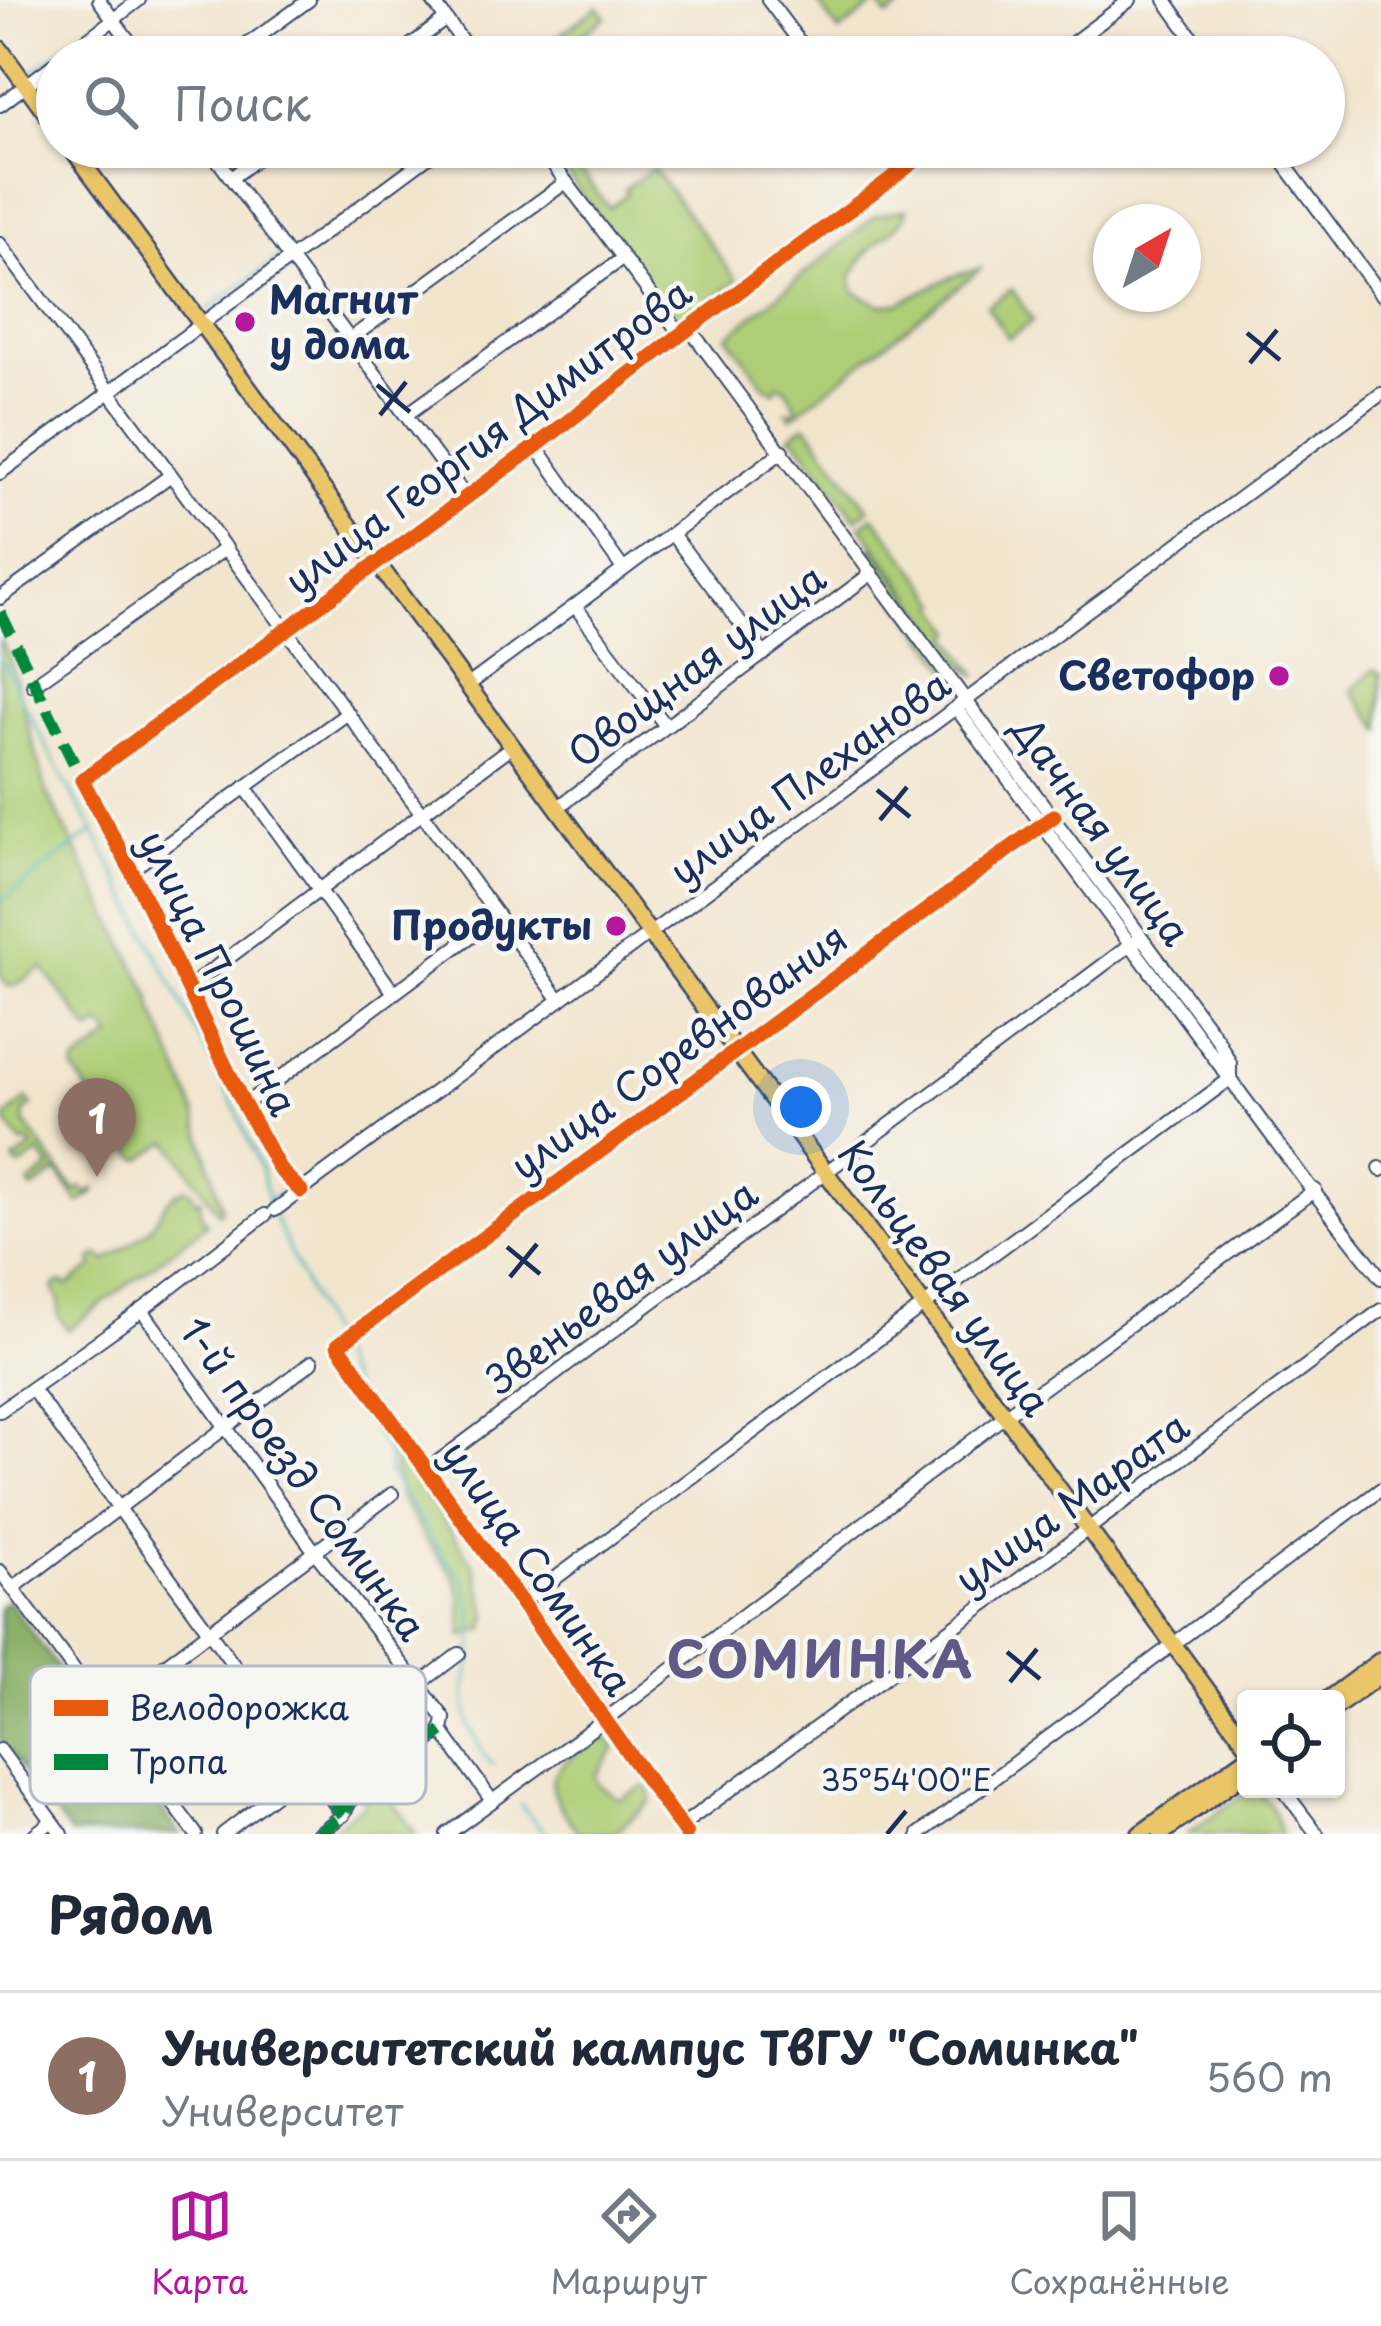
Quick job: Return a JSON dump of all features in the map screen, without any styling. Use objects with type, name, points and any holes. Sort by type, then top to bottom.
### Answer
[{"type":"main road","points":[[0,50],[36,99]]},
{"type":"main road","name":"Кольцевая улица","points":[[86,168],[1237,1731]]},
{"type":"main road","points":[[1340,1690],[1381,1660]]},
{"type":"main road","points":[[1345,1700],[1381,1674]]},
{"type":"main road","points":[[1140,1834],[1237,1765]]},
{"type":"main road","points":[[1161,1834],[1237,1779]]},
{"type":"street","points":[[99,0],[126,36]]},
{"type":"street","points":[[92,36],[140,0]]},
{"type":"street","points":[[259,36],[309,0]]},
{"type":"street","points":[[432,0],[459,36]]},
{"type":"street","points":[[768,0],[795,36]]},
{"type":"street","points":[[1082,36],[1130,0]]},
{"type":"street","points":[[1165,0],[1191,36]]},
{"type":"street","points":[[423,36],[446,19]]},
{"type":"street","points":[[0,105],[36,78]]},
{"type":"street","points":[[224,168],[466,497]]},
{"type":"street","points":[[231,178],[244,168]]},
{"type":"street","points":[[0,473],[414,168]]},
{"type":"street","name":"Дачная улица","points":[[556,168],[675,327],[695,336],[783,451],[1230,1079],[1381,1278]]},
{"type":"street","points":[[896,168],[900,173]]},
{"type":"street","name":"улица Георгия Димитрова","points":[[82,780],[907,168]]},
{"type":"street","points":[[1288,168],[1381,294]]},
{"type":"street","points":[[350,340],[566,182]]},
{"type":"street","points":[[0,244],[560,1000]]},
{"type":"street","points":[[406,415],[622,260]]},
{"type":"street","name":"улица Плеханова","points":[[0,1411],[1381,394]]},
{"type":"street","points":[[536,446],[623,569]]},
{"type":"street","points":[[467,686],[783,451]]},
{"type":"street","points":[[0,598],[171,475]]},
{"type":"street","points":[[672,534],[764,654]]},
{"type":"street","points":[[33,685],[226,548]]},
{"type":"street","name":"Овощная улица","points":[[557,808],[872,573]]},
{"type":"street","points":[[575,606],[666,726]]},
{"type":"street","points":[[131,870],[347,713]]},
{"type":"street","points":[[188,988],[511,747]]},
{"type":"street","name":"улица Прошина","points":[[82,780],[131,870],[244,1105],[280,1171],[301,1191]]},
{"type":"street","points":[[245,787],[394,993]]},
{"type":"street","name":"улица Соревнования","points":[[343,1341],[1048,820]]},
{"type":"street","points":[[244,1105],[498,916]]},
{"type":"street","name":"Звеньевая улица","points":[[427,1470],[1136,941]]},
{"type":"street","points":[[522,1603],[1230,1079]]},
{"type":"street","points":[[447,1834],[1315,1190]]},
{"type":"street","name":"1-й проезд Соминка","points":[[142,1310],[315,1552],[404,1666]]},
{"type":"street","name":"улица Марата","points":[[683,1830],[1381,1310]]},
{"type":"street","name":"улица Соминка","points":[[343,1341],[338,1345],[351,1365],[683,1830]]},
{"type":"street","points":[[13,1588],[312,1362]]},
{"type":"street","points":[[32,1389],[232,1666]]},
{"type":"street","points":[[919,1834],[1381,1489]]},
{"type":"street","points":[[164,1666],[392,1494]]},
{"type":"street","points":[[0,1571],[71,1666]]},
{"type":"street","points":[[426,1678],[459,1654]]},
{"type":"street","name":"1-й проезд Соминка","points":[[426,1694],[444,1718],[442,1731],[492,1801]]},
{"type":"street","points":[[426,1742],[442,1731]]},
{"type":"street","points":[[0,1750],[30,1791]]},
{"type":"street","points":[[1290,1798],[1317,1834]]},
{"type":"street","points":[[40,1804],[62,1834]]},
{"type":"street","points":[[174,1804],[196,1834]]},
{"type":"street","points":[[223,1834],[262,1804]]},
{"type":"street","points":[[334,1804],[343,1816]]},
{"type":"street","points":[[318,1834],[343,1816],[349,1804]]},
{"type":"street","points":[[34,1834],[52,1821]]},
{"type":"green space","points":[[816,0],[911,0],[888,17],[877,3],[839,32]]},
{"type":"green space","points":[[598,7],[606,17],[580,36],[558,36]]},
{"type":"green space","points":[[653,168],[737,280],[683,323],[672,317],[567,174],[579,169],[609,208]]},
{"type":"green space","points":[[907,209],[860,262],[851,279],[855,292],[881,305],[899,303],[951,277],[982,268],[792,417],[787,412],[797,407],[785,387],[777,386],[774,392],[765,386],[728,336],[877,215]]},
{"type":"green space","points":[[1012,289],[1033,321],[1008,338],[987,306]]},
{"type":"green space","points":[[806,424],[869,509],[856,519],[790,436]]},
{"type":"green space","points":[[874,516],[941,603],[938,606],[955,631],[951,637],[978,676],[962,664],[861,526]]},
{"type":"green space","points":[[873,548],[966,676],[951,672],[866,556]]},
{"type":"green space","points":[[0,639],[10,659],[47,793],[151,997],[192,1102],[222,1207],[219,1213],[169,1141],[137,1158],[74,1071],[75,1064],[112,1037],[101,1025],[91,1032],[42,967],[15,986],[8,986],[0,975]]},
{"type":"green space","points":[[1375,669],[1381,673],[1381,729],[1352,691]]},
{"type":"green space","points":[[27,1099],[32,1106],[25,1111],[24,1122],[75,1191],[81,1187],[86,1194],[96,1191],[79,1203],[57,1172],[33,1189],[29,1184],[50,1168],[39,1153],[19,1167],[14,1161],[32,1147],[27,1141],[22,1144],[6,1121]]},
{"type":"green space","points":[[187,1188],[196,1201],[200,1198],[207,1224],[68,1330],[58,1315],[55,1285],[67,1286],[93,1267],[91,1259],[98,1255],[106,1261],[132,1243],[153,1224],[171,1197]]},
{"type":"green space","points":[[374,1408],[406,1451],[420,1486],[475,1567],[488,1615],[484,1629],[463,1637],[455,1578],[400,1498],[392,1452],[373,1417]]},
{"type":"green space","points":[[8,1601],[56,1666],[30,1666],[30,1780],[0,1739],[0,1607]]},
{"type":"green space","points":[[599,1733],[616,1747],[596,1776],[599,1785],[619,1799],[646,1786],[651,1801],[613,1834],[580,1834],[556,1800],[553,1778]]},
{"type":"green space","points":[[1238,1798],[1264,1798],[1281,1834],[1188,1834]]},
{"type":"green space","points":[[48,1804],[158,1804],[180,1834],[70,1834]]},
{"type":"green space","points":[[365,1804],[393,1804],[416,1834],[324,1834]]},
{"type":"waterway","points":[[81,36],[106,18]]},
{"type":"waterway","points":[[123,19],[135,36]]},
{"type":"waterway","points":[[27,76],[36,69]]},
{"type":"waterway","points":[[206,311],[283,255]]},
{"type":"waterway","points":[[227,313],[288,268]]},
{"type":"waterway","name":"СОМИНКА","points":[[0,656],[235,1107],[261,1170],[270,1208]]},
{"type":"waterway","points":[[1,901],[94,831]]},
{"type":"waterway","points":[[301,1182],[319,1169]]},
{"type":"waterway","points":[[267,1203],[294,1187]]},
{"type":"waterway","name":"СОМИНКА","points":[[274,1217],[332,1345]]},
{"type":"waterway","name":"СОМИНКА","points":[[336,1353],[388,1454],[389,1473],[463,1579],[474,1640],[465,1692],[468,1723],[492,1764]]},
{"type":"waterway","name":"СОМИНКА","points":[[521,1805],[546,1834]]},
{"type":"marked path","points":[[0,612],[82,780]]},
{"type":"marked path","points":[[426,1742],[442,1731]]},
{"type":"marked path","points":[[335,1804],[343,1815]]},
{"type":"marked path","points":[[318,1834],[343,1815],[349,1804]]},
{"type":"cycle path","points":[[301,1191],[280,1170],[244,1105],[131,870],[82,780],[906,168]]},
{"type":"cycle path","points":[[686,1834],[338,1345],[1054,816]]},
{"type":"place","name":"Магнит у дома","points":[[245,322]]},
{"type":"place","name":"Светофор","points":[[1279,676]]},
{"type":"place","name":"Продукты","points":[[616,926]]},
{"type":"place","name":"Университетский кампус ТвГУ \"Соминка\"","points":[[97,1177]]},
{"type":"district","name":"СОМИНКА","points":[[821,1660]]}]
